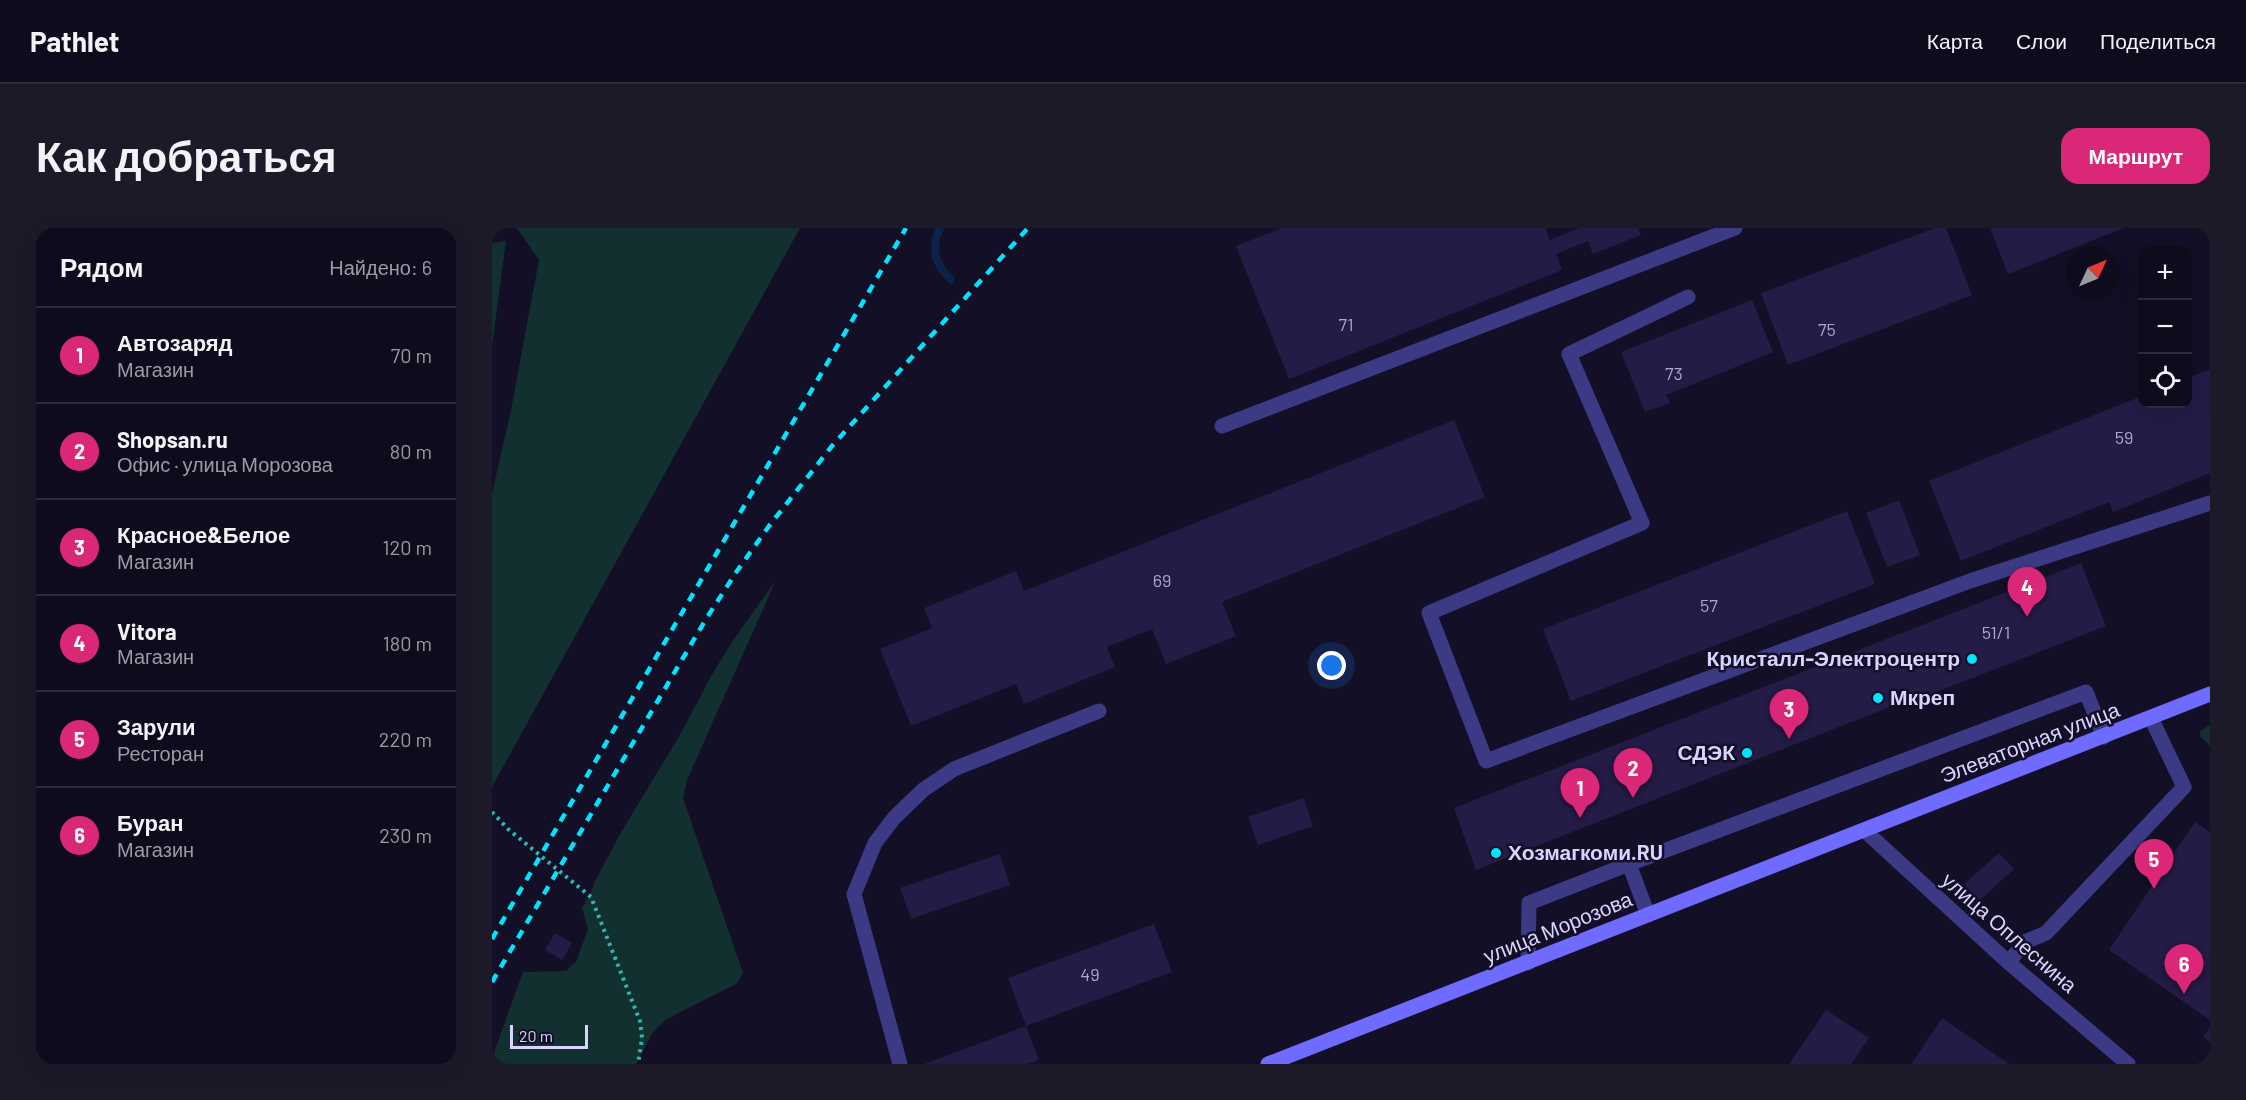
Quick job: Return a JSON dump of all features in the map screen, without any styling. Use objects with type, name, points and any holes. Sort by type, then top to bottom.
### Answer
[{"type":"main road","name":"Элеваторная улица","points":[[1864,830],[2210,694]]},
{"type":"main road","name":"улица Морозова","points":[[1268,1064],[1864,830]]},
{"type":"street","points":[[1222,426],[1735,228]]},
{"type":"street","points":[[1688,297],[1569,354],[1642,523],[1429,613],[1486,760],[1970,581],[2210,502]]},
{"type":"street","points":[[1528,963],[1529,903],[2086,692],[2104,737]]},
{"type":"street","points":[[900,1064],[854,894],[875,843],[894,818],[923,790],[954,770],[1099,711]]},
{"type":"street","points":[[2008,962],[2027,941],[2046,933],[2184,787],[2151,718]]},
{"type":"street","name":"улица Оплеснина","points":[[1864,830],[2008,962],[2128,1064]]},
{"type":"street","points":[[1629,864],[1648,915]]},
{"type":"path","points":[[492,812],[508,829],[591,897],[640,1021],[642,1038],[638,1064]]},
{"type":"green space","points":[[517,228],[800,228],[492,787],[492,493],[510,415],[539,260]]},
{"type":"green space","points":[[506,241],[492,346],[492,243]]},
{"type":"green space","points":[[776,580],[687,780],[683,798],[743,973],[736,984],[665,1020],[653,1032],[636,1064],[492,1064],[492,1058],[523,972],[566,971],[576,962],[588,929],[582,908],[594,883],[619,836],[681,733],[711,676]]},
{"type":"green space","points":[[2210,725],[2210,746],[2200,736],[2200,731]]},
{"type":"building","points":[[1282,228],[1545,228],[1550,240],[1579,228],[1638,228],[1641,235],[1593,254],[1588,241],[1556,254],[1562,270],[1289,379],[1236,246]]},
{"type":"building","points":[[1935,228],[1946,228],[1972,295],[1788,365],[1761,293]]},
{"type":"building","points":[[1990,228],[2124,228],[2079,246],[2066,246],[2066,251],[2008,274]]},
{"type":"building","points":[[1752,300],[1773,352],[1666,395],[1670,403],[1645,412],[1621,352]]},
{"type":"building","points":[[2210,369],[2210,473],[2113,512],[2109,502],[1961,561],[1929,481],[2138,398],[2138,408],[2192,408],[2192,376]]},
{"type":"building","points":[[1454,420],[1485,497],[1222,602],[1236,636],[1166,664],[1152,629],[1107,647],[1115,667],[1024,704],[1016,684],[911,726],[880,649],[932,628],[924,608],[1016,571],[1024,591]]},
{"type":"building","points":[[1899,500],[1920,555],[1887,567],[1866,513]]},
{"type":"building","points":[[1847,511],[1875,584],[1571,701],[1543,629]]},
{"type":"building","points":[[2081,563],[2106,626],[1911,702],[1910,699],[1476,870],[1454,808]]},
{"type":"building","points":[[1304,798],[1313,826],[1258,845],[1248,817]]},
{"type":"building","points":[[2195,822],[2210,832],[2210,1020],[2109,950]]},
{"type":"building","points":[[1999,853],[2014,869],[1979,901],[1964,884]]},
{"type":"building","points":[[1000,854],[1010,885],[911,919],[900,888]]},
{"type":"building","points":[[1154,924],[1172,972],[1026,1026],[1008,978]]},
{"type":"building","points":[[555,933],[572,943],[562,960],[545,950]]},
{"type":"building","points":[[1826,1010],[1869,1038],[1851,1064],[1789,1064]]},
{"type":"building","points":[[1942,1018],[2009,1064],[1912,1063]]},
{"type":"building","points":[[1026,1026],[1039,1060],[1027,1064],[924,1064]]},
{"type":"building","points":[[2210,1027],[2210,1042],[2203,1037]]},
{"type":"waterway","points":[[940,228],[935,243],[936,256],[941,268],[951,280]]},
{"type":"railway","points":[[492,939],[906,228]]},
{"type":"railway","points":[[492,982],[706,619],[737,571],[832,446],[1028,228]]},
{"type":"place","name":"Vitora","points":[[2027,617]]},
{"type":"place","name":"Кристалл-Электроцентр","points":[[1972,659]]},
{"type":"place","name":"Мкреп","points":[[1878,698]]},
{"type":"place","name":"Красное&Белое","points":[[1789,739]]},
{"type":"place","name":"СДЭК","points":[[1747,753]]},
{"type":"place","name":"Shopsan.ru","points":[[1633,798]]},
{"type":"place","name":"Автозаряд","points":[[1580,818]]},
{"type":"place","name":"Хозмагкоми.RU","points":[[1496,853]]},
{"type":"place","name":"Зарули","points":[[2154,889]]},
{"type":"place","name":"Буран","points":[[2184,994]]}]
